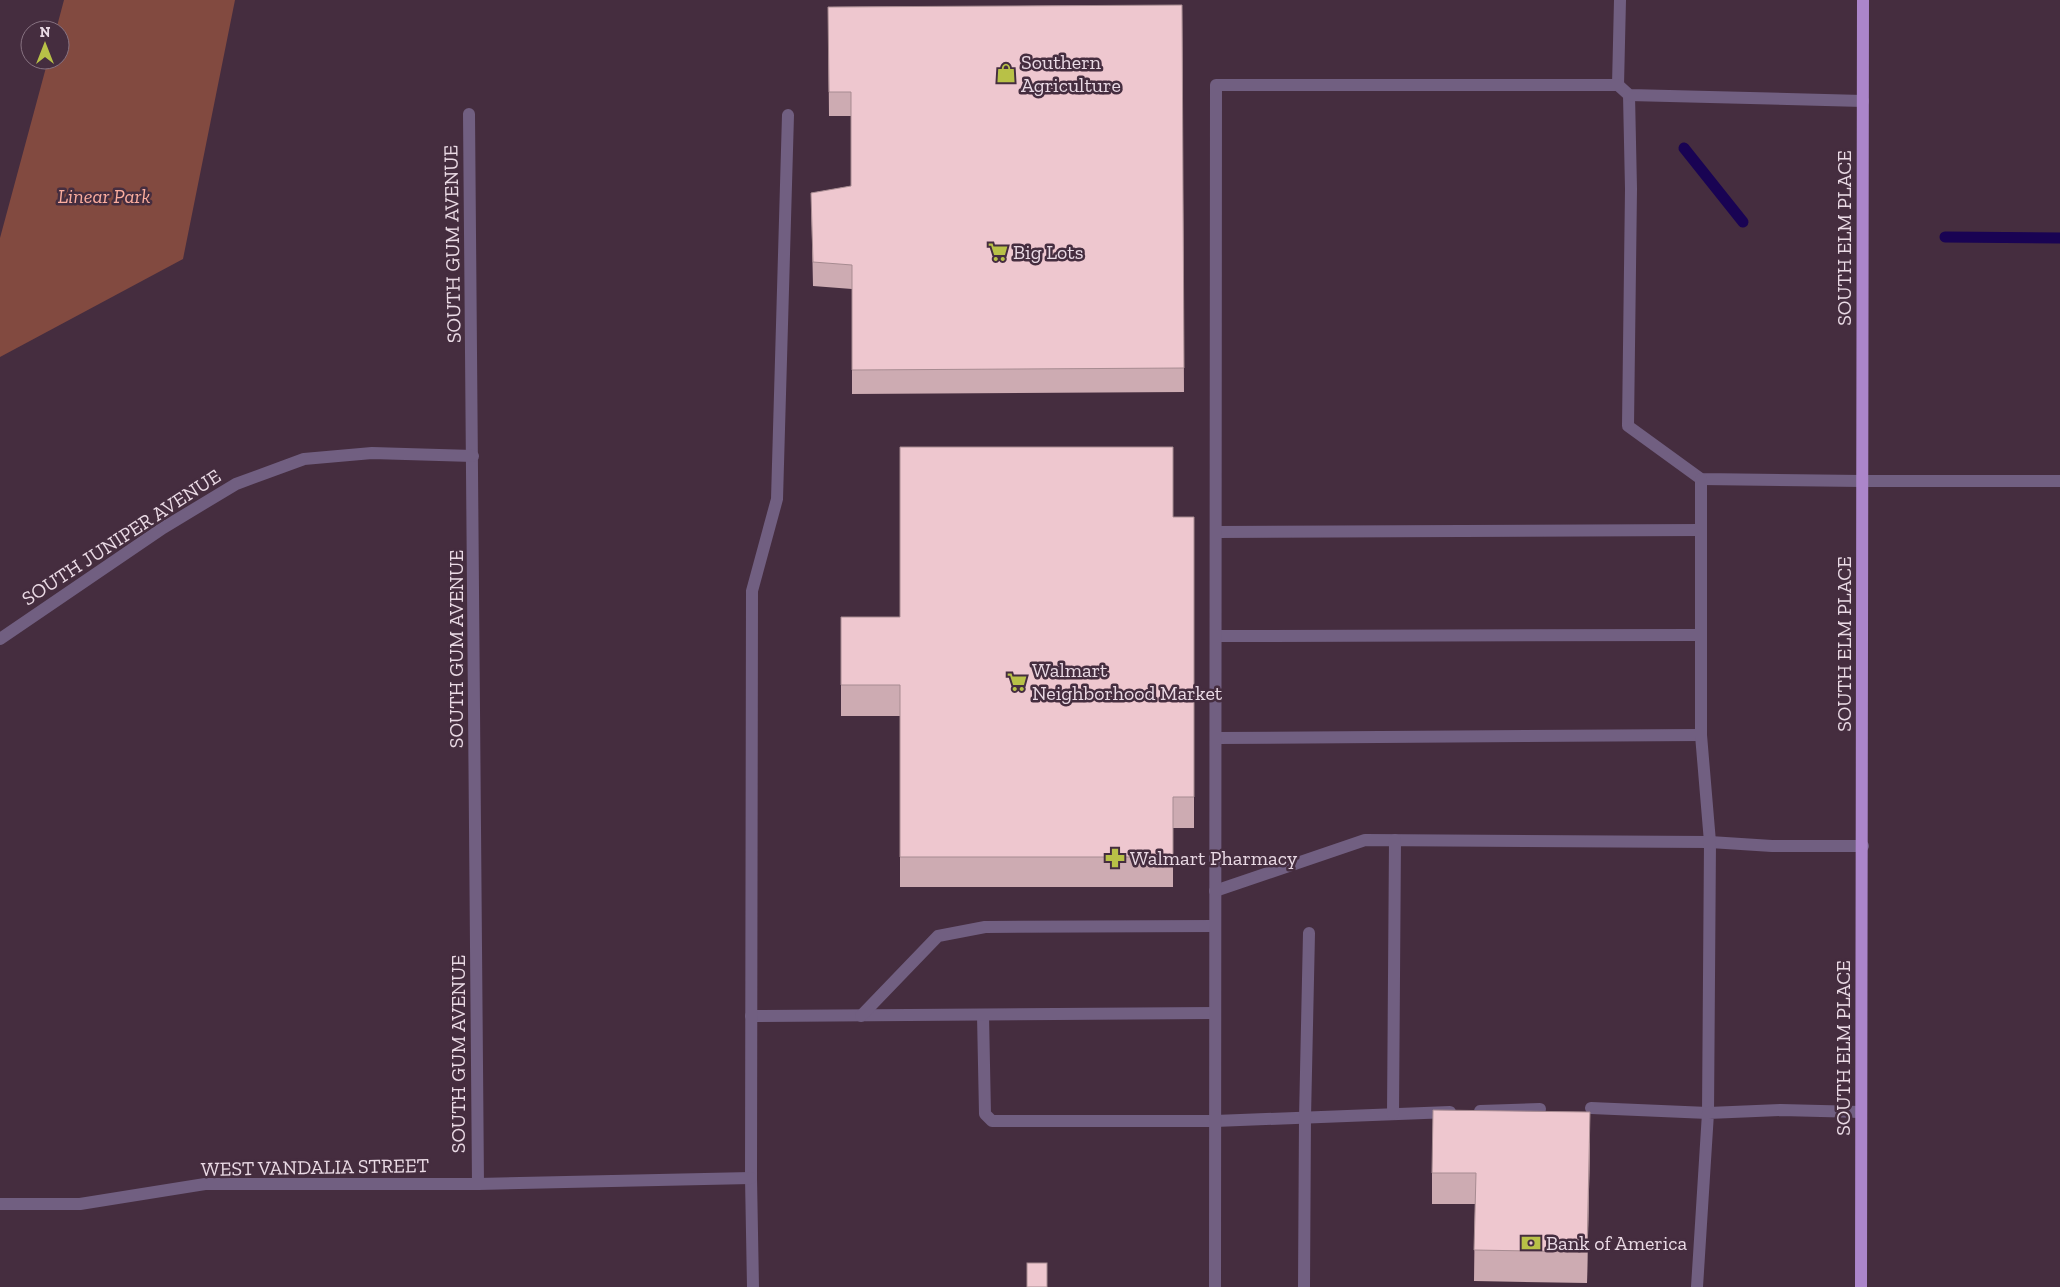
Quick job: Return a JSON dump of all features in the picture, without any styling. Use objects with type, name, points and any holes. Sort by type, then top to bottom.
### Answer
[{"type":"main road","name":"SOUTH ELM PLACE","points":[[1861,1287],[1863,0]]},
{"type":"street","points":[[1618,85],[1620,0]]},
{"type":"street","points":[[1215,1287],[1216,85],[1618,85],[1629,95],[1863,101]]},
{"type":"street","points":[[1629,95],[1631,189],[1628,426],[1701,479],[2060,481]]},
{"type":"street","name":"SOUTH GUM AVENUE","points":[[469,114],[478,1184]]},
{"type":"street","points":[[753,1287],[751,1178],[752,591],[777,500],[788,115]]},
{"type":"street","name":"SOUTH JUNIPER AVENUE","points":[[0,640],[163,528],[236,484],[304,459],[372,453],[473,456]]},
{"type":"street","points":[[1696,1287],[1708,1112],[1710,842],[1701,736],[1701,479]]},
{"type":"street","points":[[1216,532],[1701,530]]},
{"type":"street","points":[[1216,636],[1701,635]]},
{"type":"street","points":[[1216,738],[1701,736]]},
{"type":"street","points":[[1215,891],[1365,840],[1710,842],[1772,846],[1863,846]]},
{"type":"street","points":[[1393,1114],[1395,840]]},
{"type":"street","points":[[861,1016],[938,936],[985,927],[1215,926]]},
{"type":"street","points":[[1304,1287],[1309,933]]},
{"type":"street","points":[[751,1016],[1215,1013]]},
{"type":"street","points":[[983,1015],[985,1114],[992,1121],[1215,1121],[1540,1109]]},
{"type":"street","points":[[1591,1108],[1708,1112],[1781,1110],[1861,1112]]},
{"type":"street","name":"WEST VANDALIA STREET","points":[[0,1204],[80,1204],[205,1184],[478,1184],[751,1178]]},
{"type":"green space","name":"Linear Park","points":[[64,0],[235,0],[183,259],[0,357],[0,238],[45,70],[70,70],[70,20],[59,20]]},
{"type":"building","name":"Big Lots","points":[[1182,5],[1184,368],[852,370],[852,265],[813,262],[811,193],[851,186],[851,92],[829,92],[828,7]]},
{"type":"building","name":"Walmart Neighborhood Market","points":[[900,447],[1173,447],[1173,517],[1194,517],[1194,797],[1173,797],[1173,857],[900,857],[900,685],[841,685],[841,617],[900,617]]},
{"type":"building","name":"Bank of America","points":[[1433,1110],[1590,1112],[1587,1252],[1474,1250],[1476,1173],[1432,1173]]},
{"type":"building","points":[[1027,1263],[1047,1263],[1047,1287],[1027,1287]]},
{"type":"waterway","points":[[1684,148],[1743,222]]},
{"type":"waterway","points":[[1945,237],[2060,238]]},
{"type":"place","name":"Southern Agriculture","points":[[1006,73]]},
{"type":"place","name":"Big Lots","points":[[998,252]]},
{"type":"place","name":"Walmart Neighborhood Market","points":[[1017,682]]},
{"type":"place","name":"Walmart Pharmacy","points":[[1115,858]]},
{"type":"place","name":"Bank of America","points":[[1531,1243]]}]
